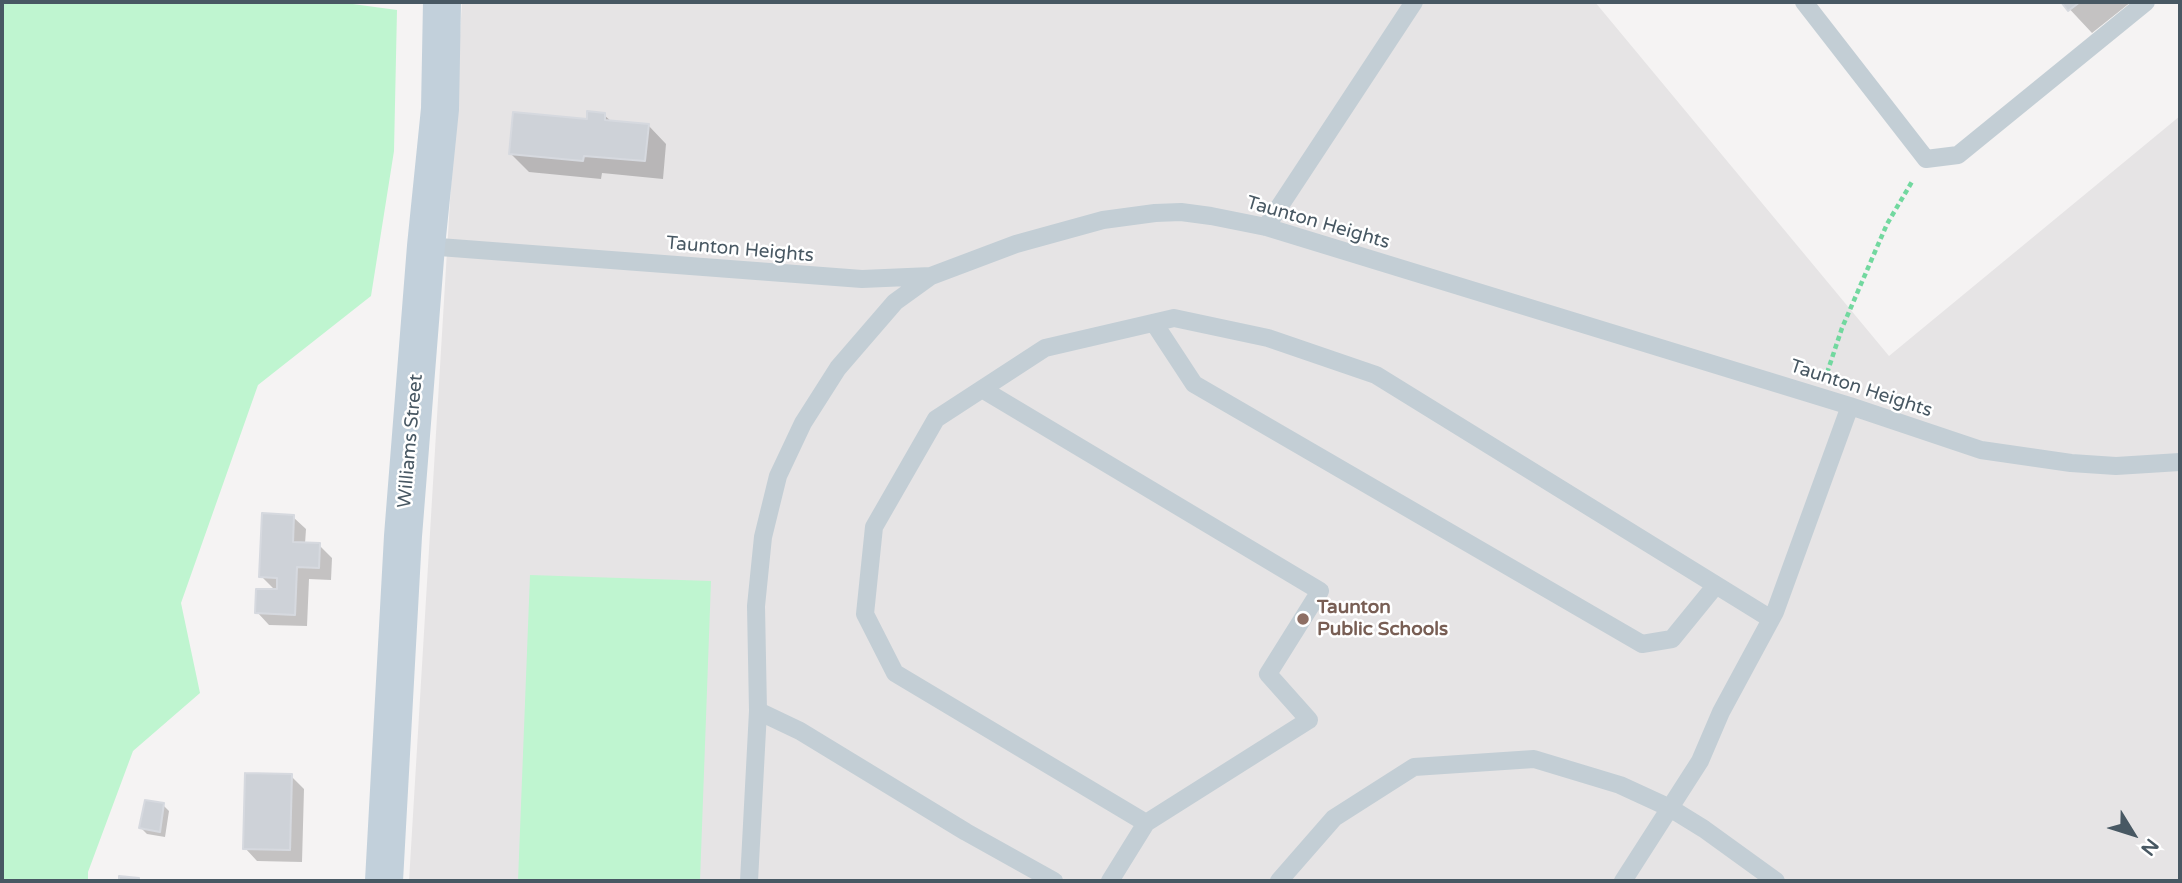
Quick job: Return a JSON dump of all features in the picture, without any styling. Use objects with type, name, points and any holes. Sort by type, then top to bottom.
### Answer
[{"type":"street","name":"Williams Street","points":[[384,881],[403,536],[426,246],[440,109],[442,2]]},
{"type":"lane","points":[[1266,227],[1414,2]]},
{"type":"lane","points":[[1804,2],[1926,159],[1958,155],[2146,2]]},
{"type":"lane","name":"Taunton Heights","points":[[426,246],[827,278],[931,276],[1044,235],[1129,216],[1181,212],[1266,227],[1850,406],[1980,450],[2071,463],[2116,466],[2180,462]]},
{"type":"lane","points":[[749,881],[758,711],[756,606],[763,537],[778,476],[803,423],[838,369],[895,302],[931,276]]},
{"type":"lane","points":[[1146,823],[895,673],[865,614],[874,527],[936,419],[1045,348],[1174,318],[1268,338],[1376,375],[1771,619]]},
{"type":"lane","points":[[1154,323],[1194,384],[1642,644],[1672,639],[1716,585]]},
{"type":"lane","points":[[982,389],[1320,592],[1268,674],[1309,720],[1146,823],[1110,881]]},
{"type":"lane","points":[[1623,881],[1700,761],[1721,712],[1771,619],[1850,406]]},
{"type":"lane","points":[[758,711],[800,731],[966,832],[1054,881]]},
{"type":"lane","points":[[1279,881],[1334,818],[1414,767],[1534,759],[1620,785],[1670,808],[1776,881]]},
{"type":"path","points":[[1819,397],[1842,328],[1888,224],[1926,159]]},
{"type":"shaded area","name":"Taunton Public Schools","points":[[462,2],[1595,2],[1889,356],[2180,116],[2180,881],[409,881]]},
{"type":"green space","points":[[2,2],[338,2],[397,10],[394,151],[371,296],[258,385],[181,603],[200,693],[133,751],[88,872],[88,881],[2,881]]},
{"type":"green space","points":[[530,575],[711,581],[700,881],[518,881]]},
{"type":"building","points":[[2061,2],[2080,2],[2068,11]]},
{"type":"building","points":[[587,111],[605,113],[605,120],[649,124],[645,161],[584,156],[583,161],[509,154],[513,112],[587,119]]},
{"type":"building","points":[[262,513],[294,515],[293,542],[320,543],[319,568],[297,567],[295,615],[255,613],[256,589],[277,589],[277,578],[259,577]]},
{"type":"building","points":[[245,773],[292,774],[290,850],[243,849]]},
{"type":"building","points":[[145,800],[164,803],[160,832],[139,828]]},
{"type":"building","points":[[119,876],[139,878],[139,881],[119,881]]},
{"type":"place","name":"Taunton Public Schools","points":[[1303,619]]}]
